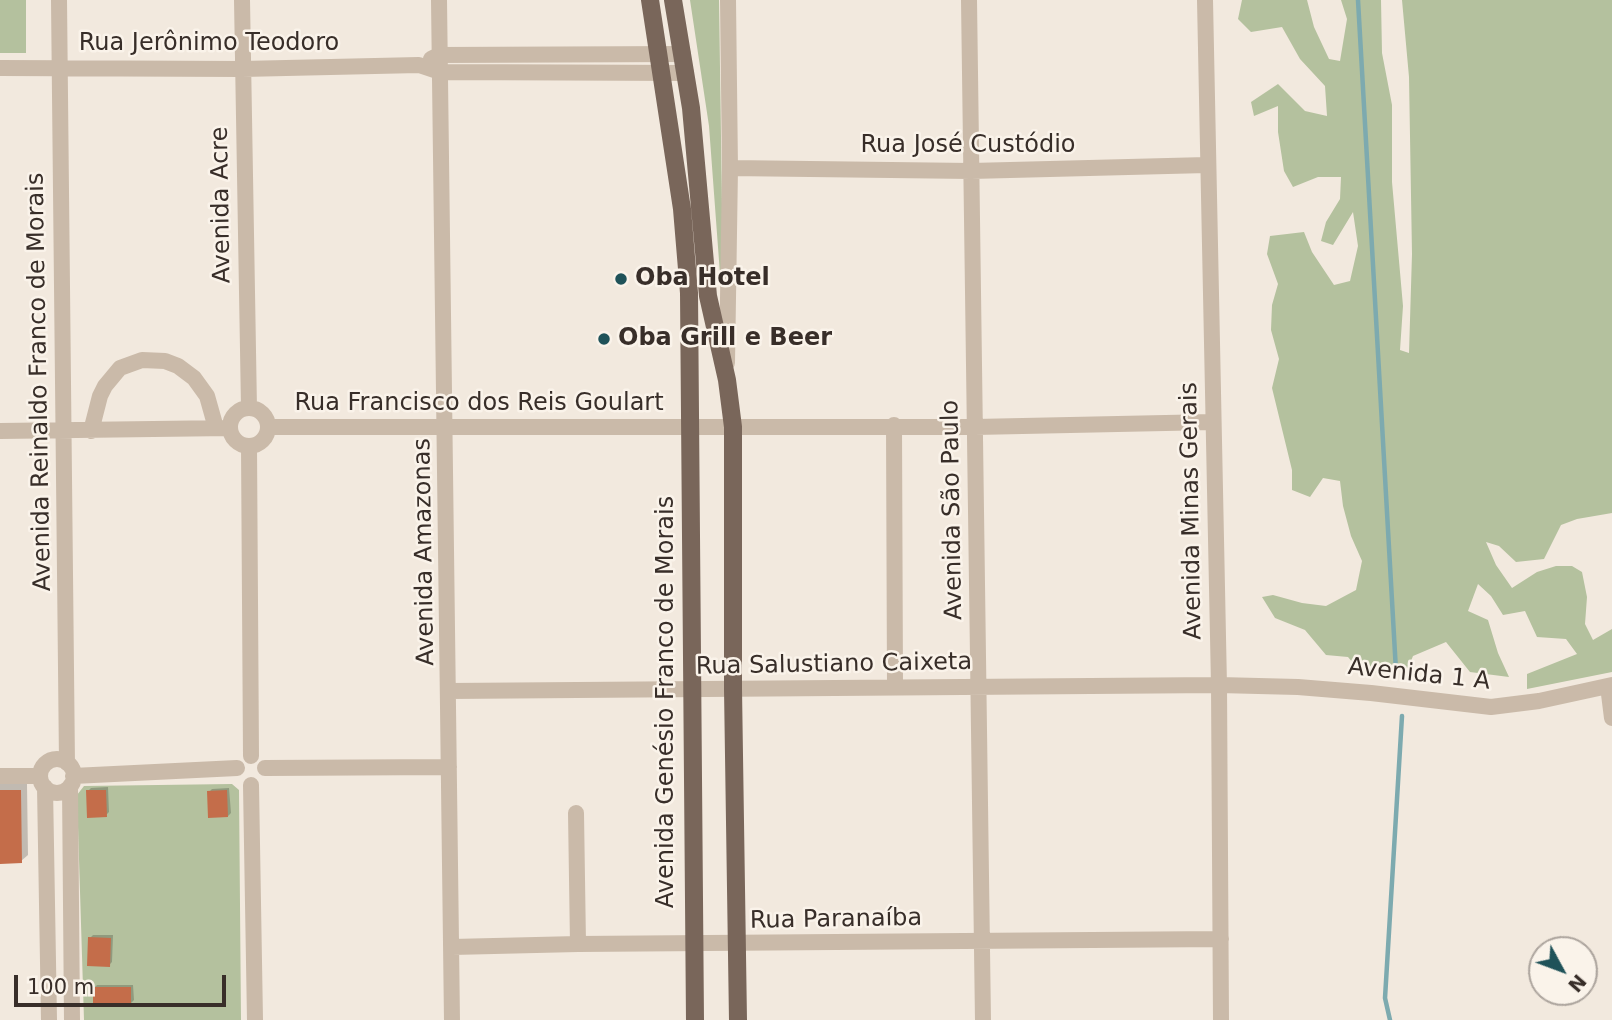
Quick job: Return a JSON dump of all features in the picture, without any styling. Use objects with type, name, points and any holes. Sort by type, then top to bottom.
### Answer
[{"type":"main road","name":"Avenida Genésio Franco de Morais","points":[[650,0],[684,237],[689,293],[695,1020]]},
{"type":"main road","points":[[673,0],[686,73],[708,296],[727,380],[733,427],[733,689],[738,1020]]},
{"type":"street","name":"Avenida Reinaldo Franco de Morais","points":[[59,0],[72,1020]]},
{"type":"street","name":"Avenida Acre","points":[[242,0],[249,408]]},
{"type":"street","name":"Avenida Amazonas","points":[[439,0],[453,1020]]},
{"type":"street","points":[[727,380],[730,168],[728,0]]},
{"type":"street","name":"Avenida São Paulo","points":[[969,0],[983,1020]]},
{"type":"street","name":"Avenida Minas Gerais","points":[[1205,0],[1219,685],[1221,1020]]},
{"type":"street","name":"Rua Jerônimo Teodoro","points":[[0,68],[242,69],[419,65],[440,72],[661,65],[683,54]]},
{"type":"street","name":"Rua Jerônimo Teodoro","points":[[419,65],[439,55],[661,65],[686,73]]},
{"type":"street","name":"Rua José Custódio","points":[[730,168],[971,171],[1207,165]]},
{"type":"street","points":[[0,431],[91,431],[223,428],[235,414],[249,408],[262,414],[268,427],[260,443],[249,446],[234,439],[223,428],[207,396],[194,378],[178,366],[165,361],[142,360],[120,368],[105,386],[91,431]]},
{"type":"street","points":[[690,427],[975,427],[1213,422]]},
{"type":"street","points":[[894,425],[895,687]]},
{"type":"street","name":"Rua Francisco dos Reis Goulart","points":[[268,427],[690,427]]},
{"type":"street","points":[[249,446],[251,756]]},
{"type":"street","name":"Avenida 1 A","points":[[1219,685],[1322,689],[1492,707],[1610,686]]},
{"type":"street","name":"Rua Salustiano Caixeta","points":[[449,691],[1219,685]]},
{"type":"street","points":[[1610,686],[1612,718]]},
{"type":"street","points":[[251,756],[260,760],[265,768],[263,778],[251,785],[238,778],[237,768],[242,760],[251,756]]},
{"type":"street","points":[[49,1020],[42,768],[57,759],[70,775]]},
{"type":"street","points":[[265,768],[449,767]]},
{"type":"street","points":[[70,775],[237,768]]},
{"type":"street","points":[[0,775],[42,782],[58,793],[70,775]]},
{"type":"street","points":[[251,785],[255,1020]]},
{"type":"street","points":[[576,813],[578,943]]},
{"type":"street","name":"Rua Paranaíba","points":[[452,947],[578,943],[1221,939]]},
{"type":"green space","points":[[0,0],[26,0],[26,53],[0,53]]},
{"type":"green space","points":[[690,0],[719,0],[723,273],[720,274],[709,126]]},
{"type":"green space","points":[[1242,0],[1307,0],[1314,27],[1329,59],[1340,61],[1347,19],[1341,0],[1381,0],[1382,53],[1392,105],[1392,182],[1403,306],[1400,350],[1409,353],[1412,254],[1409,77],[1402,0],[1612,0],[1612,513],[1577,519],[1561,525],[1544,559],[1516,562],[1499,546],[1486,542],[1496,565],[1512,588],[1537,572],[1556,566],[1572,566],[1582,572],[1587,597],[1585,624],[1593,640],[1612,629],[1612,672],[1527,689],[1527,674],[1577,654],[1566,639],[1537,637],[1525,611],[1503,615],[1491,596],[1478,584],[1468,611],[1488,620],[1509,677],[1470,672],[1446,642],[1413,656],[1408,668],[1362,674],[1348,657],[1326,655],[1305,630],[1275,618],[1262,597],[1273,595],[1326,606],[1356,590],[1362,561],[1351,536],[1340,481],[1323,478],[1310,497],[1292,490],[1292,470],[1272,388],[1279,359],[1271,330],[1272,305],[1278,284],[1267,254],[1270,236],[1304,232],[1312,252],[1334,285],[1350,281],[1358,246],[1353,212],[1333,245],[1321,241],[1326,222],[1340,199],[1341,177],[1318,177],[1293,187],[1284,171],[1278,132],[1278,106],[1254,116],[1251,102],[1278,84],[1305,111],[1327,116],[1325,86],[1300,59],[1282,27],[1251,32],[1238,19]]},
{"type":"green space","points":[[232,784],[239,790],[241,1020],[84,1020],[77,795],[84,786]]},
{"type":"building","points":[[0,790],[21,790],[22,863],[0,864]]},
{"type":"building","points":[[86,790],[106,790],[107,817],[87,818]]},
{"type":"building","points":[[227,790],[228,817],[208,818],[207,791]]},
{"type":"building","points":[[88,937],[111,938],[110,967],[87,966]]},
{"type":"building","points":[[93,987],[131,987],[131,1004],[93,1005]]},
{"type":"waterway","points":[[1358,0],[1396,671]]},
{"type":"waterway","points":[[1390,1020],[1385,998],[1402,716]]},
{"type":"place","name":"Oba Hotel","points":[[621,279]]},
{"type":"place","name":"Oba Grill e Beer","points":[[604,339]]}]
